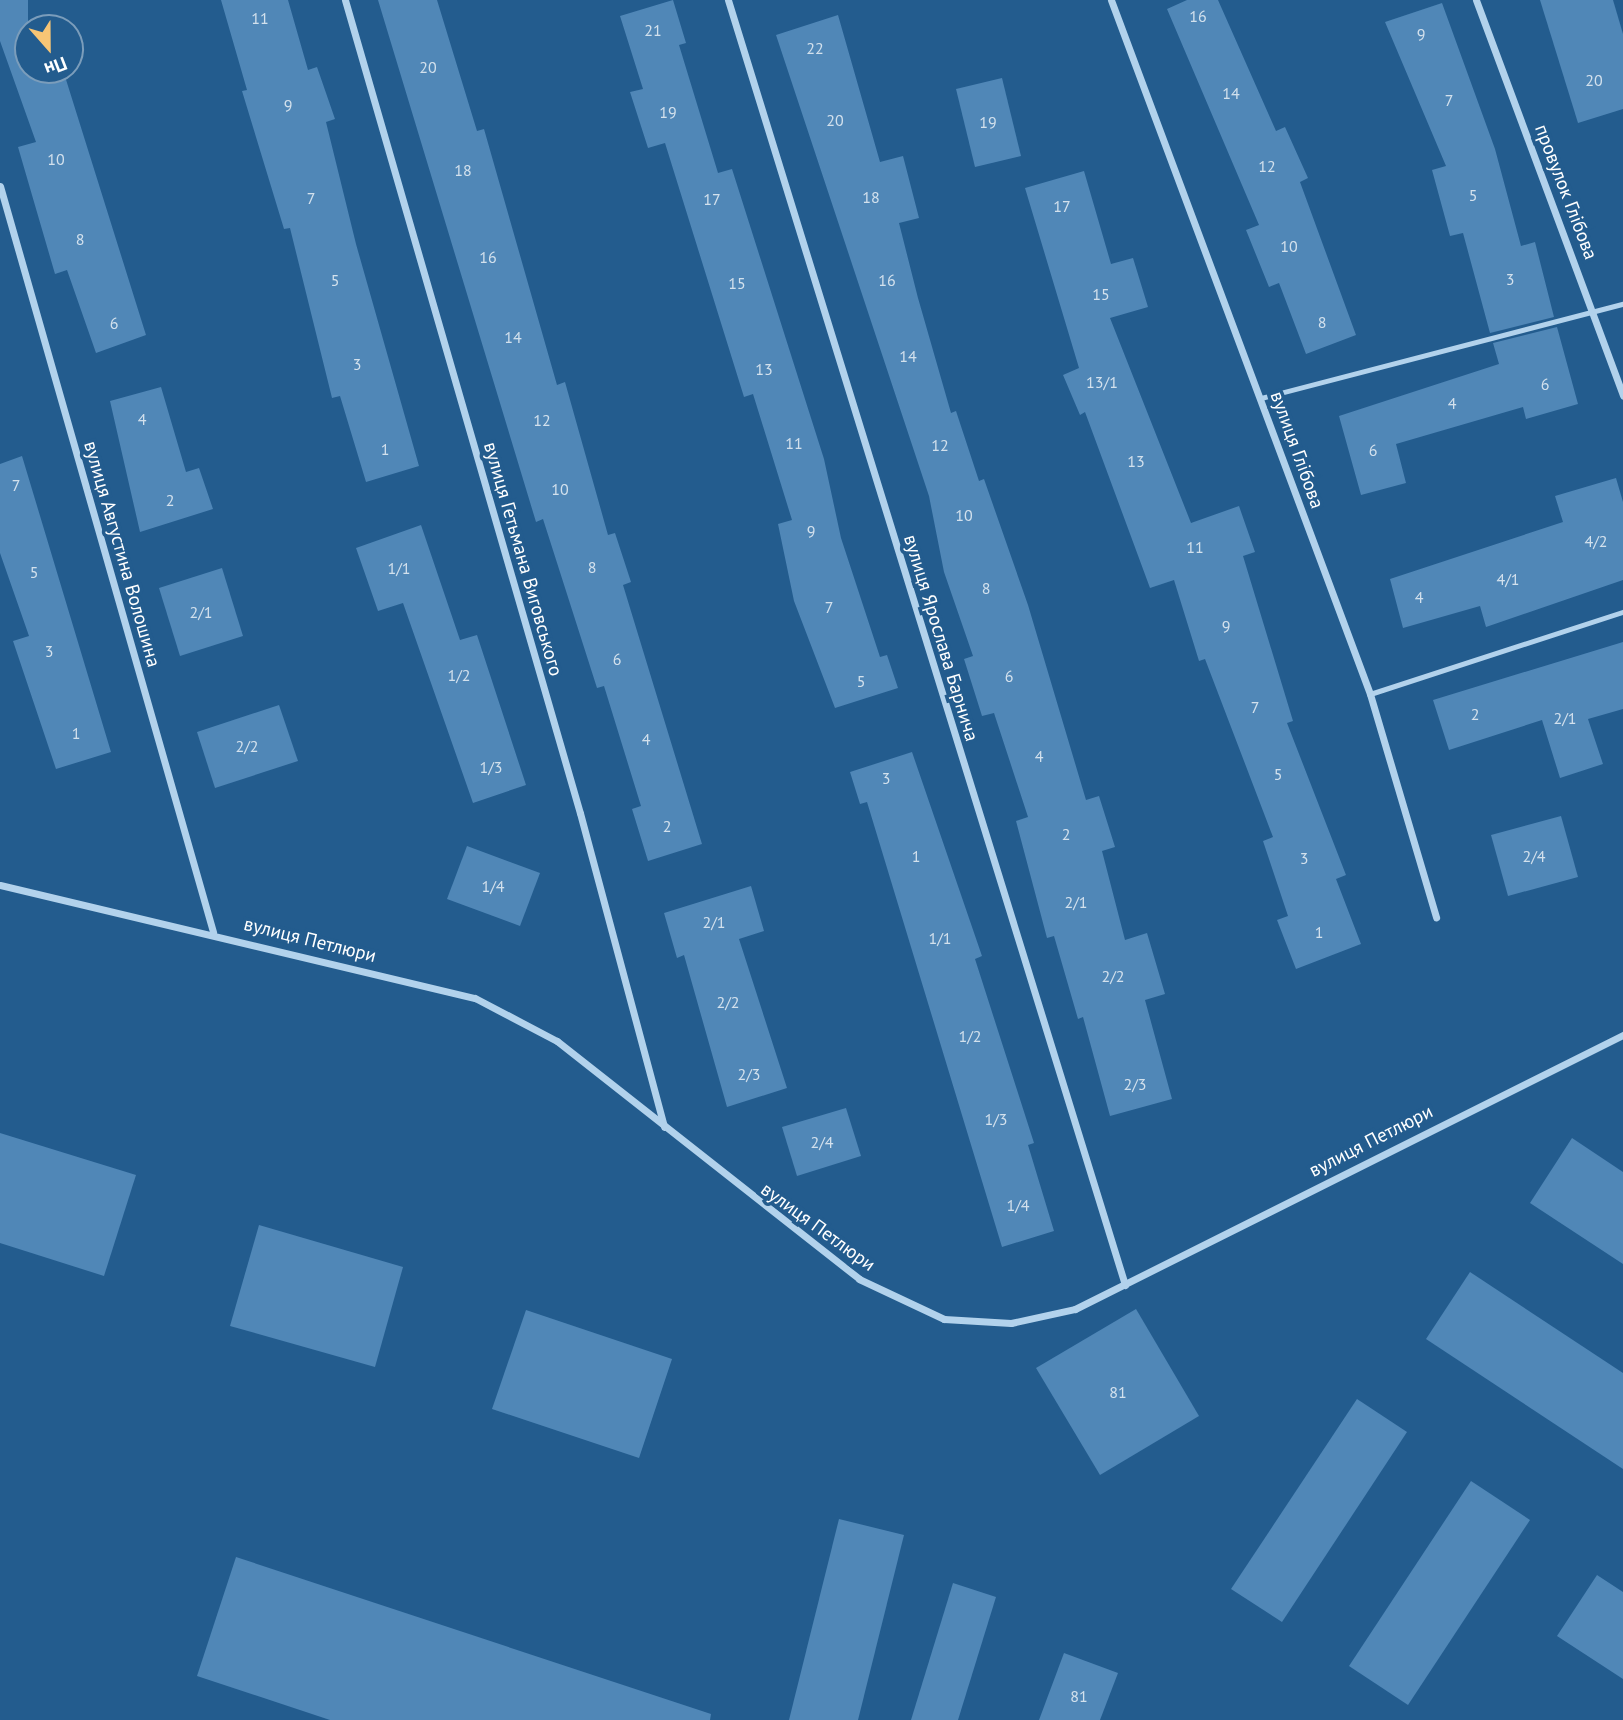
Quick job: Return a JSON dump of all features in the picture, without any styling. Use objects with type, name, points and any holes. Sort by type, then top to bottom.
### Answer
[{"type":"street","name":"вулиця Гетьмана Виговського","points":[[345,0],[580,813],[664,1128]]},
{"type":"street","name":"вулиця Ярослава Барнича","points":[[728,0],[1125,1285]]},
{"type":"street","name":"вулиця Глібова","points":[[1111,0],[1370,694],[1436,917]]},
{"type":"street","name":"провулок Глібова","points":[[1476,0],[1595,312],[1623,396]]},
{"type":"street","name":"вулиця Августина Волошина","points":[[0,186],[213,932]]},
{"type":"street","name":"вулиця Петлюри","points":[[0,884],[213,932],[475,998],[557,1041],[664,1128],[859,1279],[944,1320],[1011,1323],[1075,1309],[1623,1035]]},
{"type":"lane","points":[[1261,398],[1623,304]]},
{"type":"lane","points":[[1370,694],[1623,612]]},
{"type":"building","points":[[0,0],[28,0],[28,14],[14,14],[14,80],[0,41]]},
{"type":"building","points":[[221,0],[288,0],[308,70],[317,67],[335,119],[326,122],[356,244],[419,466],[366,482],[340,396],[332,398],[290,228],[284,229],[242,91],[247,90]]},
{"type":"building","points":[[378,0],[437,0],[477,131],[484,129],[557,385],[565,382],[608,535],[615,533],[631,582],[623,585],[702,844],[648,861],[632,809],[641,806],[604,686],[597,688],[543,519],[536,522]]},
{"type":"building","points":[[673,0],[686,43],[679,45],[718,173],[732,169],[824,459],[841,538],[880,657],[887,655],[898,688],[835,708],[794,601],[778,524],[792,520],[753,394],[744,397],[665,143],[648,148],[630,92],[643,89],[620,16]]},
{"type":"building","points":[[1187,0],[1218,0],[1276,131],[1285,127],[1308,178],[1300,182],[1356,335],[1306,354],[1279,283],[1269,287],[1246,230],[1259,225],[1167,9]]},
{"type":"building","points":[[1540,0],[1613,0],[1623,34],[1623,109],[1578,123]]},
{"type":"building","points":[[1442,3],[1495,149],[1521,246],[1535,242],[1554,317],[1490,333],[1463,233],[1450,236],[1432,170],[1446,166],[1385,22]]},
{"type":"building","points":[[838,15],[880,162],[903,156],[919,218],[899,223],[918,298],[951,413],[956,411],[979,481],[984,479],[1028,605],[1086,800],[1099,796],[1115,847],[1102,851],[1125,940],[1147,933],[1165,994],[1145,1000],[1172,1099],[1110,1116],[1083,1017],[1078,1019],[1054,936],[1047,938],[1016,821],[1028,817],[994,713],[982,716],[964,659],[973,656],[944,572],[929,496],[776,35]]},
{"type":"building","points":[[1002,78],[1021,156],[975,167],[956,89]]},
{"type":"building","points":[[15,84],[67,84],[146,335],[96,353],[67,270],[55,274],[18,147],[36,142]]},
{"type":"building","points":[[1084,171],[1111,264],[1133,258],[1148,307],[1110,318],[1191,523],[1239,506],[1255,552],[1243,556],[1293,721],[1287,723],[1346,875],[1336,879],[1361,944],[1296,969],[1277,920],[1288,916],[1263,841],[1273,837],[1205,659],[1199,661],[1174,580],[1150,588],[1085,412],[1080,415],[1063,375],[1079,368],[1025,188]]},
{"type":"building","points":[[1557,327],[1578,404],[1526,419],[1523,407],[1396,444],[1406,483],[1361,495],[1339,416],[1499,364],[1493,343]]},
{"type":"building","points":[[161,387],[186,472],[199,468],[213,509],[140,532],[110,401]]},
{"type":"building","points":[[22,456],[111,752],[56,769],[13,641],[29,636],[0,553],[0,464]]},
{"type":"building","points":[[1616,478],[1623,502],[1623,580],[1486,627],[1480,606],[1403,628],[1390,579],[1563,522],[1555,496]]},
{"type":"building","points":[[421,525],[460,640],[477,635],[526,785],[473,803],[403,603],[378,611],[356,548]]},
{"type":"building","points":[[222,568],[243,636],[180,656],[159,588]]},
{"type":"building","points":[[1623,642],[1623,709],[1588,719],[1603,764],[1560,778],[1542,720],[1449,750],[1433,700]]},
{"type":"building","points":[[279,705],[298,761],[215,788],[197,732]]},
{"type":"building","points":[[912,752],[982,956],[975,959],[1034,1143],[1028,1145],[1054,1231],[1002,1247],[867,802],[860,804],[850,772]]},
{"type":"building","points":[[1561,816],[1578,877],[1508,896],[1491,835]]},
{"type":"building","points":[[467,846],[540,873],[520,926],[447,899]]},
{"type":"building","points":[[751,886],[764,931],[739,939],[787,1088],[727,1107],[684,955],[677,958],[664,913]]},
{"type":"building","points":[[846,1108],[861,1156],[797,1176],[782,1127]]},
{"type":"building","points":[[0,1133],[136,1175],[104,1276],[0,1243]]},
{"type":"building","points":[[1572,1138],[1623,1172],[1623,1264],[1530,1203]]},
{"type":"building","points":[[259,1225],[403,1267],[375,1367],[230,1326]]},
{"type":"building","points":[[1470,1272],[1623,1373],[1623,1469],[1426,1339]]},
{"type":"building","points":[[1136,1309],[1199,1416],[1100,1475],[1036,1368]]},
{"type":"building","points":[[526,1310],[672,1359],[639,1458],[492,1409]]},
{"type":"building","points":[[1357,1399],[1407,1432],[1282,1622],[1231,1589]]},
{"type":"building","points":[[1471,1481],[1530,1520],[1408,1705],[1349,1666]]},
{"type":"building","points":[[839,1519],[904,1535],[858,1720],[789,1720]]},
{"type":"building","points":[[236,1557],[711,1714],[710,1720],[330,1720],[197,1676]]},
{"type":"building","points":[[1597,1575],[1623,1592],[1623,1679],[1557,1636]]},
{"type":"building","points":[[953,1583],[996,1597],[958,1720],[911,1720]]},
{"type":"building","points":[[1064,1653],[1118,1673],[1100,1720],[1039,1720]]}]
